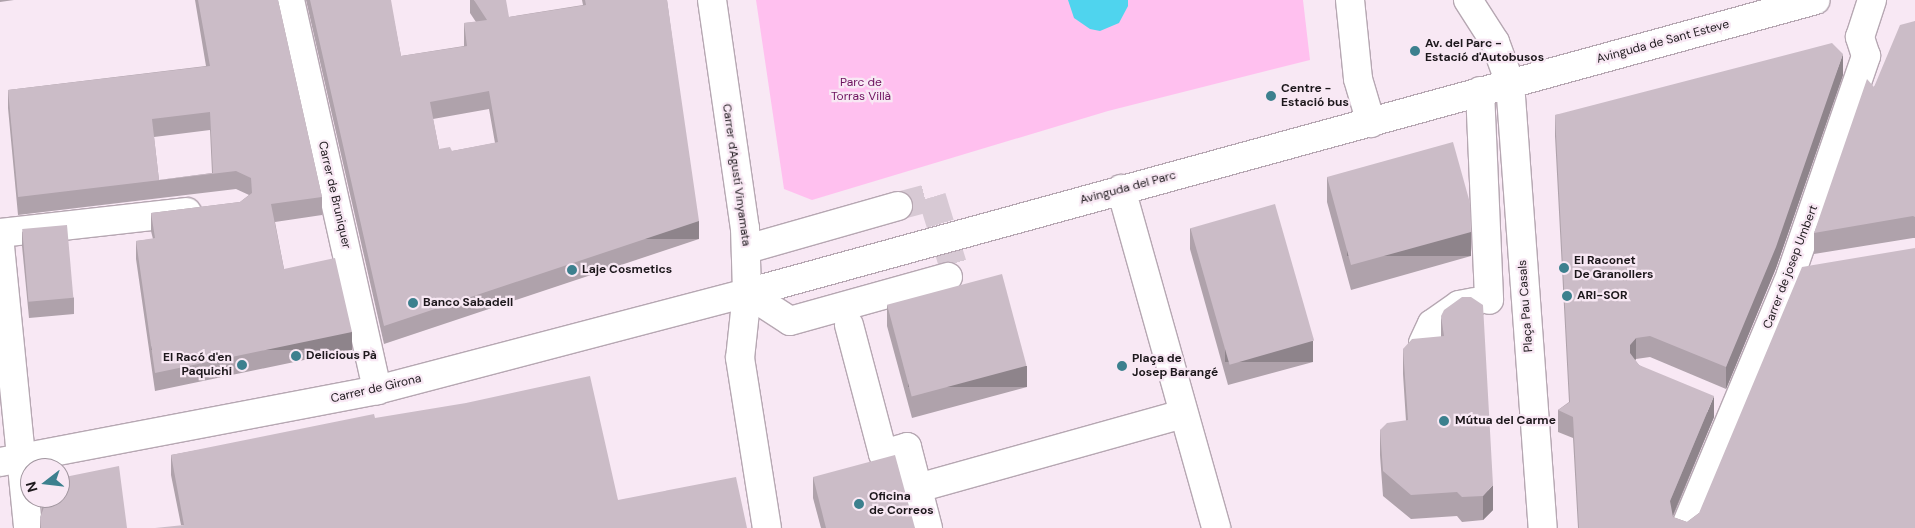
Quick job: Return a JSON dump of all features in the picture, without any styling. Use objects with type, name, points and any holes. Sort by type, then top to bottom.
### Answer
[{"type":"street","name":"Carrer de Bruniquer","points":[[290,0],[377,390]]},
{"type":"street","name":"Carrer d'Agustí Vinyamata","points":[[712,0],[746,249],[747,293],[740,358],[767,528]]},
{"type":"street","points":[[1350,0],[1358,79],[1371,123]]},
{"type":"street","name":"Plaça Pau Casals","points":[[1468,0],[1495,42],[1510,83],[1543,528]]},
{"type":"street","name":"Avinguda de Sant Esteve","points":[[1510,83],[1816,0]]},
{"type":"street","name":"Carrer de josep Umbert","points":[[1685,528],[1724,404],[1791,274],[1866,56],[1860,37],[1872,0]]},
{"type":"street","name":"Avinguda del Parc","points":[[747,293],[1121,189],[1371,123],[1510,83]]},
{"type":"street","points":[[1480,92],[1489,300]]},
{"type":"street","points":[[1121,189],[1216,528]]},
{"type":"street","points":[[746,249],[898,206]]},
{"type":"street","points":[[0,233],[209,209]]},
{"type":"street","points":[[0,246],[10,461],[28,528]]},
{"type":"street","points":[[1791,274],[1820,269]]},
{"type":"street","points":[[747,293],[790,322],[948,278]]},
{"type":"street","name":"Carrer de Girona","points":[[10,461],[377,390],[747,293]]},
{"type":"street","points":[[1423,343],[1432,324],[1459,305],[1489,300],[1526,298]]},
{"type":"street","points":[[849,325],[883,454],[907,447],[928,528]]},
{"type":"street","points":[[918,488],[1183,414]]},
{"type":"green space","name":"Parc de Torras Villà","points":[[756,0],[1303,0],[1310,60],[1108,111],[812,200],[784,189]]},
{"type":"water","points":[[1068,0],[1128,0],[1128,6],[1119,23],[1100,31],[1090,29],[1074,18]]},
{"type":"building","points":[[198,0],[278,0],[322,197],[271,204],[284,269],[335,258],[352,332],[155,373],[136,241],[155,238],[151,213],[240,202],[252,193],[251,178],[236,171],[18,197],[8,90],[210,66]],"holes":[[[210,112],[213,173],[159,180],[152,119]]]},
{"type":"building","points":[[310,0],[391,0],[401,56],[467,46],[464,23],[487,20],[474,0],[506,0],[509,17],[586,5],[585,0],[667,0],[699,221],[384,326]],"holes":[[[489,91],[498,142],[452,151],[450,147],[439,149],[430,102]]]},
{"type":"building","points":[[1915,21],[1915,217],[1814,233],[1867,79],[1874,87],[1900,25]]},
{"type":"building","points":[[1832,43],[1843,54],[1776,247],[1726,367],[1650,336],[1636,338],[1630,345],[1630,353],[1639,365],[1714,396],[1670,501],[1673,517],[1687,522],[1699,513],[1802,267],[1915,248],[1915,528],[1579,528],[1573,417],[1558,410],[1570,402],[1555,115]]},
{"type":"building","points":[[1453,142],[1470,203],[1471,232],[1351,265],[1327,177]]},
{"type":"building","points":[[1275,204],[1314,340],[1230,365],[1190,228]]},
{"type":"building","points":[[67,225],[73,298],[29,302],[22,229]]},
{"type":"building","points":[[1002,274],[1027,366],[912,397],[887,305]]},
{"type":"building","points":[[1462,297],[1471,297],[1483,305],[1493,485],[1483,496],[1462,497],[1457,492],[1411,495],[1383,471],[1380,430],[1387,423],[1408,420],[1403,349],[1412,339],[1444,336],[1441,316],[1444,310]]},
{"type":"building","points":[[590,376],[618,500],[736,477],[747,528],[155,528],[184,525],[171,455],[374,414],[375,418],[466,403]]},
{"type":"building","name":"Oficina de Correos","points":[[895,455],[915,528],[826,528],[813,477]]},
{"type":"building","points":[[119,466],[127,528],[41,528],[40,518],[44,508],[70,508],[70,476]]},
{"type":"tunnel","points":[[898,206],[932,197],[956,275],[948,277]]},
{"type":"place","name":"Av. del Parc - Estació d'Autobusos","points":[[1415,51]]},
{"type":"place","name":"Centre - Estació bus","points":[[1271,96]]},
{"type":"place","name":"El Raconet De Granollers","points":[[1564,268]]},
{"type":"place","name":"Laje Cosmetics","points":[[572,270]]},
{"type":"place","name":"ARI-SOR","points":[[1567,296]]},
{"type":"place","name":"Banco Sabadell","points":[[413,303]]},
{"type":"place","name":"Delicious Pà","points":[[296,356]]},
{"type":"place","name":"El Racó d'en Paquichi","points":[[242,365]]},
{"type":"place","name":"Plaça de Josep Barangé","points":[[1122,366]]},
{"type":"place","name":"Mútua del Carme","points":[[1444,421]]},
{"type":"place","name":"Oficina de Correos","points":[[859,504]]}]
